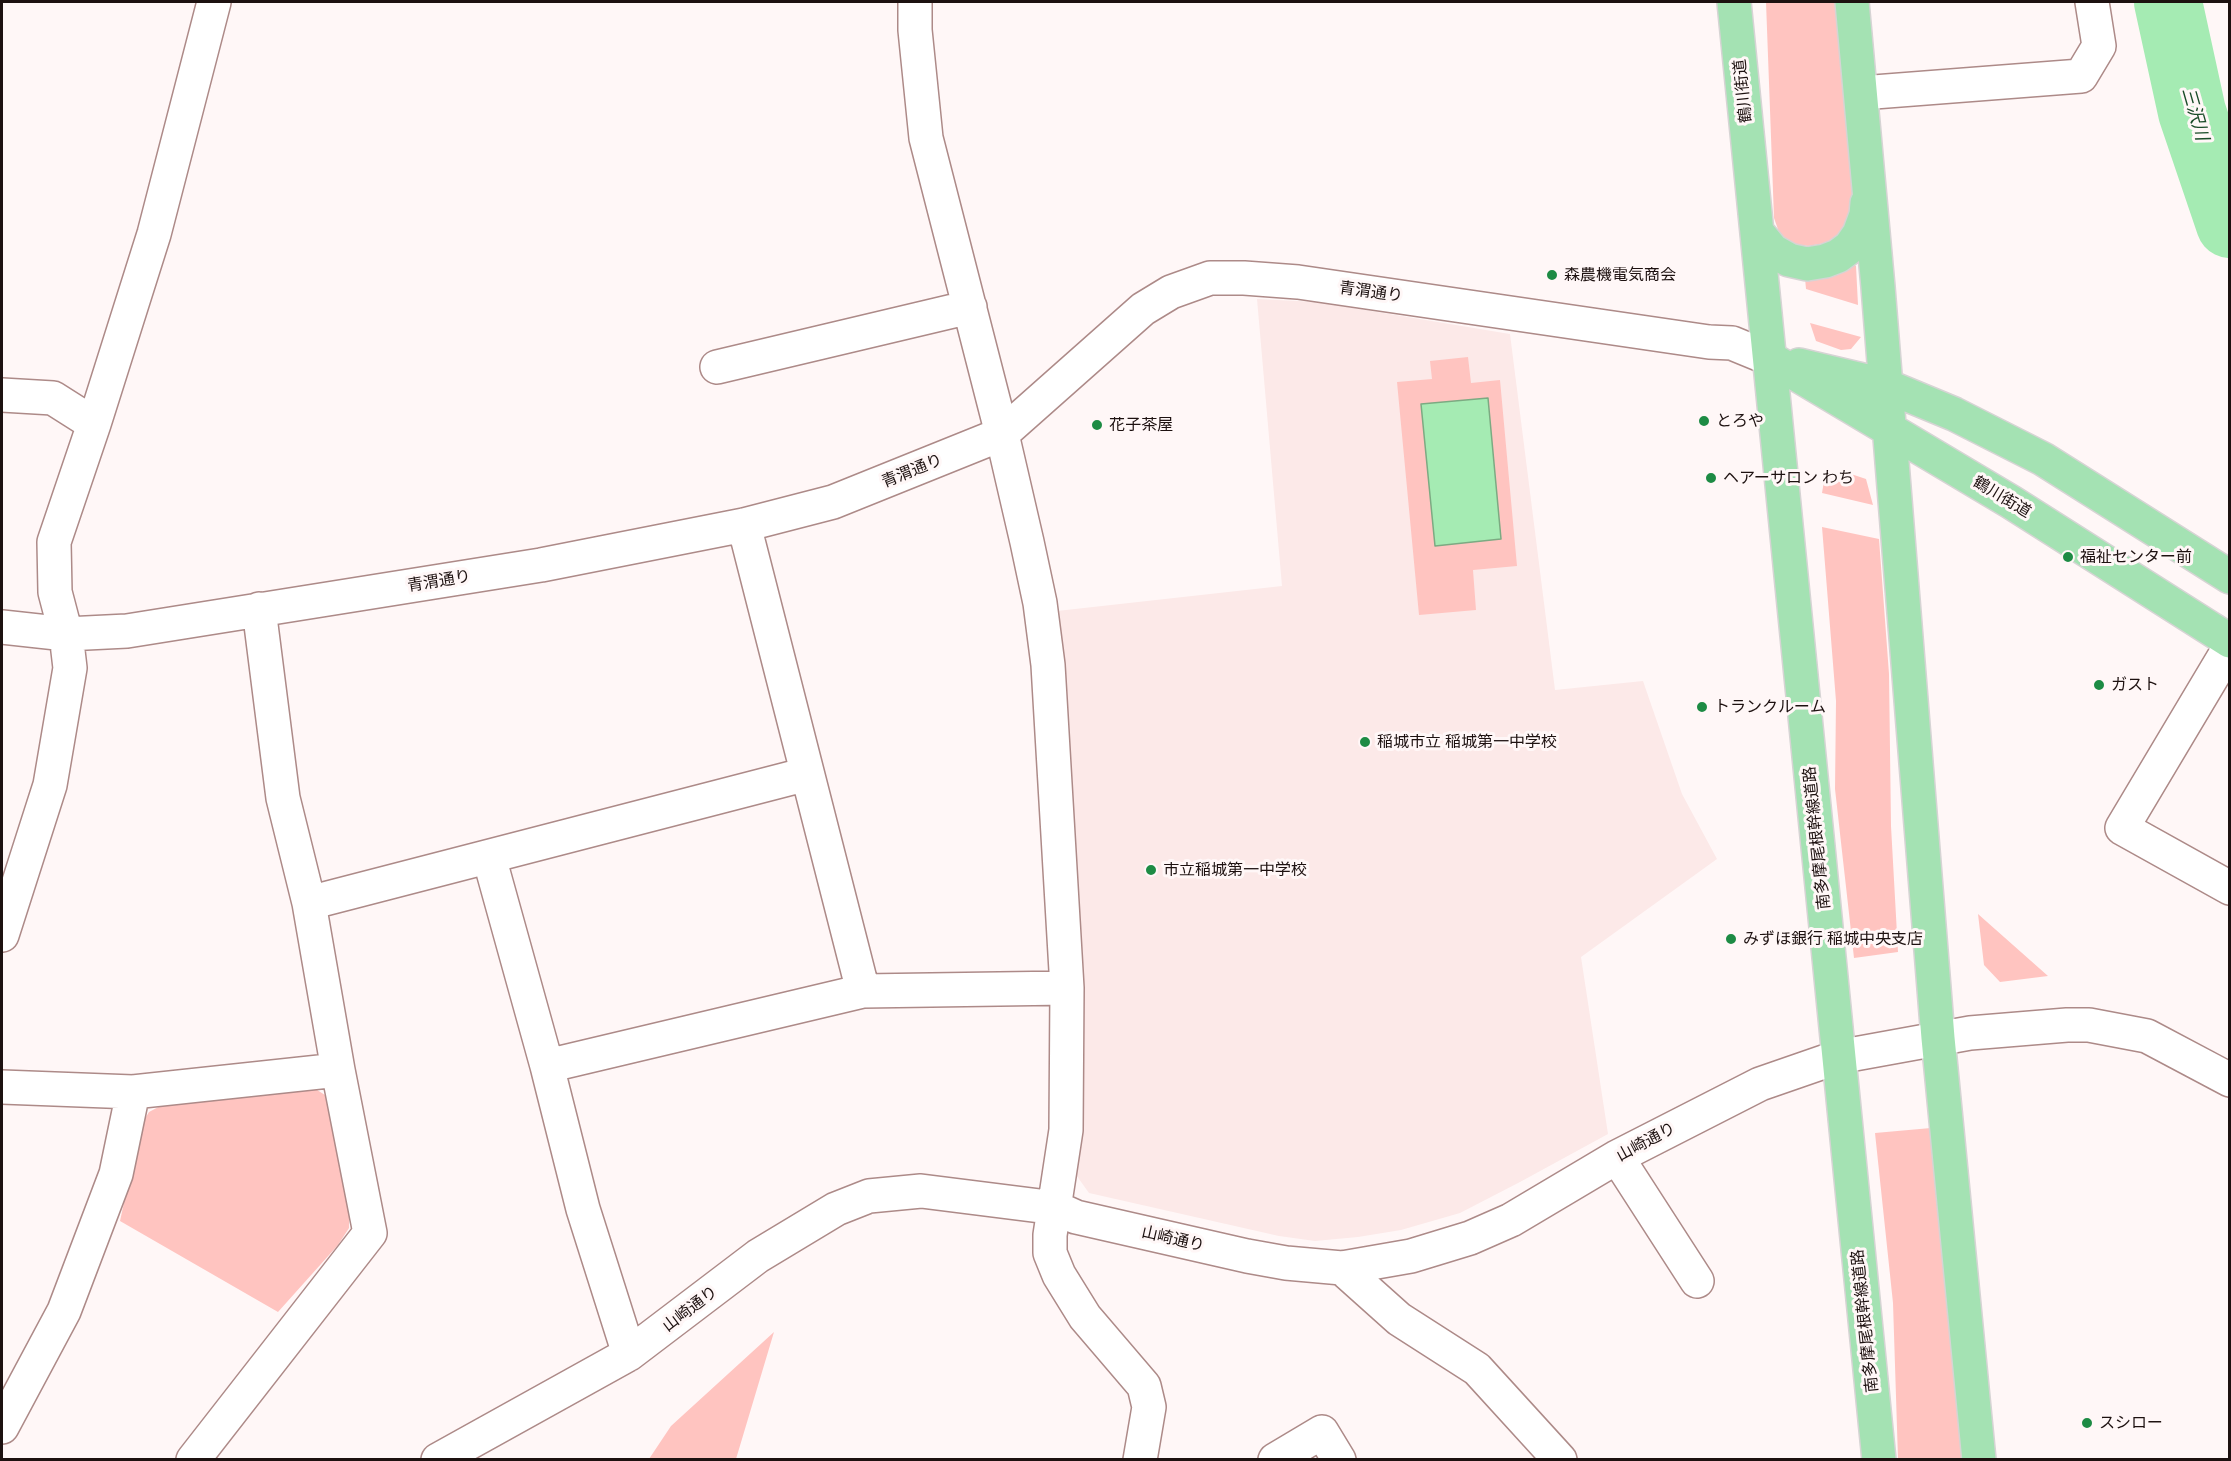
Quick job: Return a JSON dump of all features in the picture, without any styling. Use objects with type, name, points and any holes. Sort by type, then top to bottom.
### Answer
[{"type":"main road","name":"鶴川街道","points":[[1734,2],[1771,359],[2011,502],[2229,641]]},
{"type":"main road","points":[[1852,2],[1869,183],[1938,1038],[1980,1460]]},
{"type":"main road","points":[[1758,233],[1773,250],[1789,260],[1807,264],[1838,256],[1850,247],[1859,234],[1866,215],[1869,183]]},
{"type":"main road","points":[[1771,359],[1884,385],[1954,414],[2043,459],[2229,577]]},
{"type":"main road","name":"南多摩尾根幹線道路","points":[[1771,359],[1879,1460]]},
{"type":"street","points":[[2,935],[50,785],[70,668],[66,634],[55,592],[54,542],[154,234],[214,2]]},
{"type":"street","points":[[915,2],[915,30],[926,138],[1002,434],[1040,603],[1046,655],[1067,988],[1066,1130],[1056,1208],[1050,1235],[1050,1253],[1059,1275],[1085,1317],[1144,1386],[1149,1407],[1140,1460]]},
{"type":"street","points":[[1861,93],[2081,76],[2099,46],[2092,2]]},
{"type":"street","name":"青渭通り","points":[[2,627],[66,634],[127,631],[542,565],[744,525],[833,502],[1002,434],[1143,309],[1171,292],[1210,278],[1298,282],[1709,342],[1732,343],[1771,359]]},
{"type":"street","points":[[717,367],[970,307]]},
{"type":"street","points":[[2,395],[53,398],[94,424]]},
{"type":"street","points":[[744,525],[862,991]]},
{"type":"street","points":[[193,1460],[370,1233],[338,1070],[309,903],[283,798],[258,609]]},
{"type":"street","points":[[2229,647],[2122,828],[2229,888]]},
{"type":"street","points":[[309,903],[807,774]]},
{"type":"street","points":[[489,857],[547,1066],[583,1209],[629,1354]]},
{"type":"street","points":[[547,1066],[862,991],[1067,988]]},
{"type":"street","name":"山崎通り","points":[[438,1460],[629,1354],[758,1256],[836,1209],[869,1196],[921,1191],[1056,1208],[1076,1217],[1246,1256],[1286,1263],[1342,1268],[1411,1256],[1470,1238],[1511,1220],[1617,1157],[1760,1084],[1838,1057],[1938,1038],[2067,1025],[2108,1027],[2147,1036],[2229,1080]]},
{"type":"street","points":[[2,1087],[133,1092],[338,1070]]},
{"type":"street","points":[[2,1427],[64,1311],[116,1174],[133,1092]]},
{"type":"street","points":[[1617,1157],[1697,1281]]},
{"type":"street","points":[[1342,1268],[1399,1319],[1477,1369],[1560,1460]]},
{"type":"street","points":[[1275,1460],[1322,1432],[1339,1460]]},
{"type":"shaded area","points":[[1766,2],[1838,2],[1852,160],[1853,202],[1850,219],[1841,232],[1826,243],[1808,246],[1792,244],[1781,238],[1774,218]]},
{"type":"shaded area","points":[[1853,264],[1856,266],[1858,305],[1806,289],[1805,278],[1819,279],[1835,275]]},
{"type":"shaded area","name":"稲城市立 稲城第一中学校","points":[[1257,299],[1317,302],[1510,334],[1555,690],[1643,681],[1682,794],[1717,859],[1581,957],[1608,1134],[1460,1213],[1401,1230],[1315,1241],[1279,1236],[1089,1193],[1074,1172],[1057,611],[1282,586]]},
{"type":"shaded area","points":[[1810,323],[1861,337],[1851,349],[1841,350],[1816,341]]},
{"type":"shaded area","points":[[1468,357],[1471,383],[1500,380],[1517,566],[1473,570],[1476,610],[1419,615],[1397,382],[1432,379],[1430,361]]},
{"type":"shaded area","points":[[1488,398],[1501,539],[1435,546],[1421,404]]},
{"type":"shaded area","points":[[1842,471],[1866,479],[1873,505],[1822,493],[1824,481]]},
{"type":"shaded area","points":[[1822,527],[1879,539],[1889,674],[1891,826],[1898,952],[1854,958],[1835,789],[1836,701]]},
{"type":"shaded area","points":[[1978,914],[2048,976],[2000,982],[1984,965]]},
{"type":"shaded area","points":[[311,1086],[328,1097],[349,1197],[349,1228],[338,1245],[278,1312],[120,1221],[141,1125],[149,1112],[166,1103]]},
{"type":"shaded area","points":[[1931,1128],[1964,1459],[1898,1459],[1893,1303],[1875,1133]]},
{"type":"shaded area","points":[[774,1332],[736,1459],[649,1459],[671,1426]]},
{"type":"waterway","name":"三沢川","points":[[2168,2],[2192,112],[2230,224]]},
{"type":"place","name":"森農機電気商会","points":[[1552,275]]},
{"type":"place","name":"とろや","points":[[1704,421]]},
{"type":"place","name":"花子茶屋","points":[[1097,425]]},
{"type":"place","name":"ヘアーサロン わち","points":[[1711,478]]},
{"type":"place","name":"福祉センター前","points":[[2068,557]]},
{"type":"place","name":"ガスト","points":[[2099,685]]},
{"type":"place","name":"トランクルーム","points":[[1702,707]]},
{"type":"place","name":"稲城市立 稲城第一中学校","points":[[1365,742]]},
{"type":"place","name":"市立稲城第一中学校","points":[[1151,870]]},
{"type":"place","name":"みずほ銀行 稲城中央支店","points":[[1731,939]]},
{"type":"place","name":"スシロー","points":[[2087,1423]]}]
